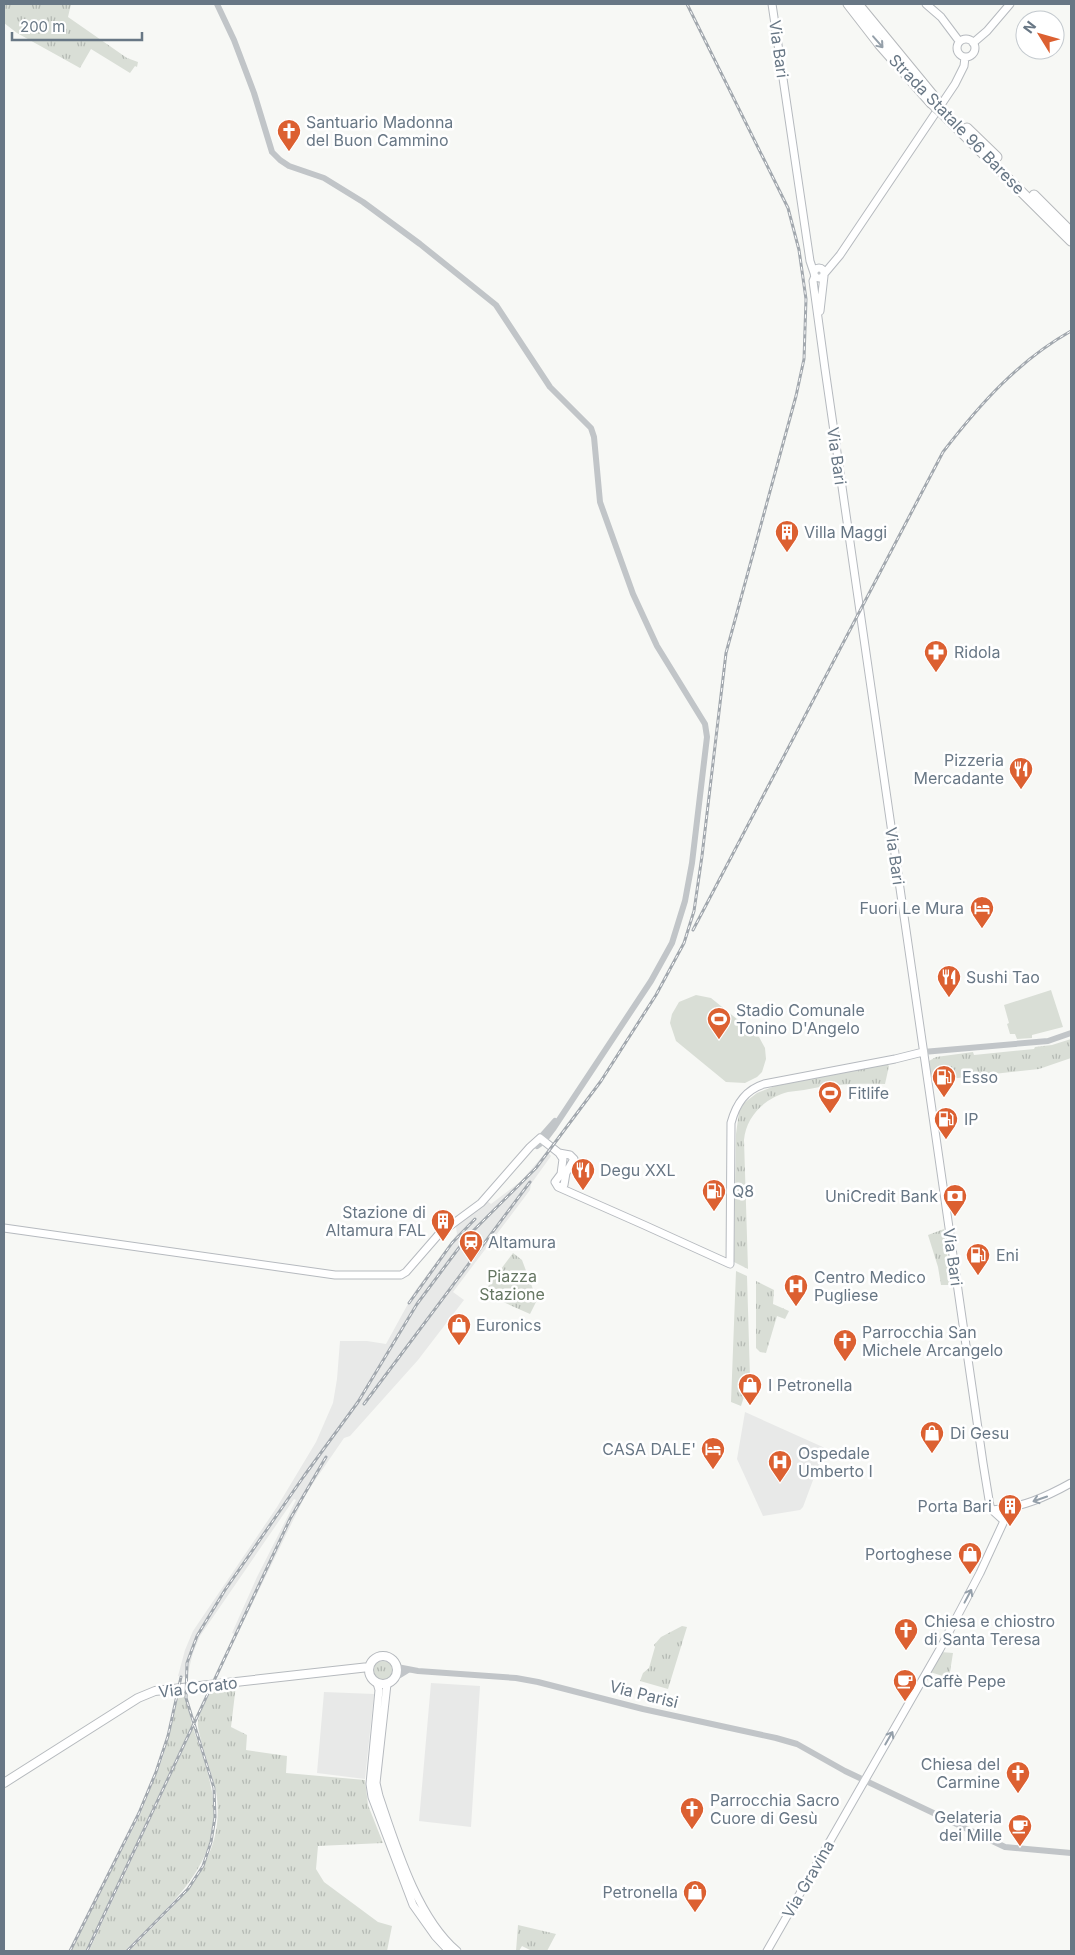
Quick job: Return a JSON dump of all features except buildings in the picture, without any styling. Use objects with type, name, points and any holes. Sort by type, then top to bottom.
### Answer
[{"type":"highway","name":"Strada Statale 96 Barese","points":[[848,4],[879,44],[1071,241]]},
{"type":"highway","name":"Strada Statale 96 Barese","points":[[860,4],[934,101]]},
{"type":"highway","name":"Strada Statale 96 Barese","points":[[943,110],[1071,232]]},
{"type":"main road","name":"Via Bari","points":[[772,4],[810,257],[819,272],[818,318],[923,1052],[983,1463],[992,1510]]},
{"type":"main road","points":[[926,4],[941,17],[959,41]]},
{"type":"main road","points":[[974,43],[1010,4]]},
{"type":"main road","points":[[968,39],[974,43],[975,49],[973,54],[965,57],[957,52],[956,46],[959,41],[968,39]]},
{"type":"main road","points":[[819,272],[835,262],[955,84],[964,66],[965,57]]},
{"type":"main road","points":[[561,1182],[573,1192],[730,1264],[731,1123],[736,1107],[744,1096],[756,1086],[764,1084],[895,1060],[923,1052]]},
{"type":"main road","points":[[544,1142],[563,1158],[566,1165],[571,1165],[561,1182]]},
{"type":"main road","points":[[4,1228],[335,1275],[396,1275],[406,1272],[439,1234],[481,1203],[522,1157],[544,1142]]},
{"type":"main road","points":[[522,1157],[544,1142]]},
{"type":"main road","points":[[561,1182],[563,1158]]},
{"type":"main road","points":[[992,1510],[1006,1509],[1048,1496],[1071,1483]]},
{"type":"main road","name":"Via Gravina","points":[[767,1951],[968,1597],[1004,1521],[992,1510]]},
{"type":"main road","points":[[449,1951],[429,1929],[413,1906],[372,1797],[370,1784],[379,1690],[369,1667],[376,1658],[382,1656],[392,1659],[397,1667],[395,1678],[387,1684],[376,1783],[379,1796],[410,1882],[420,1903],[432,1922],[457,1951]]},
{"type":"main road","name":"Via Corato","points":[[4,1783],[138,1698],[156,1691],[369,1667]]},
{"type":"main road","points":[[358,1669],[374,1680],[387,1684]]},
{"type":"street","points":[[217,4],[234,40],[254,93],[272,152],[289,166],[324,178],[363,202],[420,244],[496,305],[550,386],[591,428],[594,437],[600,502],[633,594],[657,646],[705,724],[707,737],[692,863],[685,901],[672,943],[651,981],[544,1142]]},
{"type":"street","points":[[923,1052],[1048,1041],[1071,1033]]},
{"type":"street","name":"Via Parisi","points":[[397,1667],[408,1670],[516,1678],[538,1682],[643,1709],[776,1738],[797,1744],[865,1780],[1005,1847],[1071,1853]]},
{"type":"street","points":[[395,1678],[408,1670]]},
{"type":"shaded area","points":[[547,1151],[551,1156],[531,1184],[530,1190],[453,1292],[464,1300],[418,1360],[350,1436],[344,1438],[307,1492],[237,1635],[232,1633],[257,1577],[296,1500],[294,1499],[200,1636],[193,1653],[187,1677],[178,1676],[185,1650],[193,1631],[277,1507],[316,1442],[333,1403],[340,1341],[367,1341],[386,1344],[415,1291],[457,1234],[456,1227],[487,1201],[491,1204],[521,1181]]},
{"type":"shaded area","name":"Ospedale Umberto I","points":[[745,1412],[825,1448],[803,1507],[800,1510],[763,1516],[737,1459]]},
{"type":"shaded area","points":[[431,1683],[480,1686],[471,1827],[419,1821]]},
{"type":"shaded area","points":[[324,1692],[374,1694],[365,1779],[317,1773]]},
{"type":"green space","points":[[4,4],[71,4],[68,17],[127,58],[138,62],[137,67],[135,66],[130,73],[91,49],[80,68],[17,33],[4,23]]},
{"type":"green space","points":[[1051,990],[1063,1027],[1032,1035],[1032,1038],[1017,1039],[1015,1034],[1010,1034],[1004,1005]]},
{"type":"green space","name":"Stadio Comunale Tonino D'Angelo","points":[[696,995],[711,998],[759,1037],[765,1048],[766,1059],[762,1072],[757,1077],[745,1083],[726,1082],[676,1041],[670,1023],[672,1014],[679,1002]]},
{"type":"green space","points":[[1071,1039],[1071,1058],[1039,1069],[931,1081],[929,1061],[936,1057],[973,1052],[974,1055],[1034,1049],[1035,1047],[1052,1045]]},
{"type":"green space","points":[[887,1064],[889,1066],[885,1084],[844,1084],[788,1092],[764,1103],[758,1109],[748,1123],[744,1140],[748,1269],[734,1262],[736,1134],[739,1112],[744,1103],[757,1093],[775,1086]]},
{"type":"green space","points":[[944,1229],[951,1285],[941,1285],[938,1267],[928,1235]]},
{"type":"green space","name":"Piazza Stazione","points":[[513,1253],[522,1260],[537,1300],[530,1314],[483,1293]]},
{"type":"green space","points":[[736,1271],[747,1276],[750,1378],[741,1406],[731,1402]]},
{"type":"green space","points":[[756,1281],[774,1290],[773,1304],[789,1311],[785,1319],[777,1316],[766,1353],[760,1352],[756,1348]]},
{"type":"green space","points":[[682,1626],[687,1627],[668,1689],[640,1681],[643,1673],[649,1668],[654,1645],[661,1637]]},
{"type":"green space","points":[[941,1652],[953,1653],[949,1678],[930,1672]]},
{"type":"green space","points":[[383,1661],[390,1664],[393,1671],[390,1678],[383,1681],[376,1678],[373,1671],[376,1664]]},
{"type":"green space","points":[[236,1685],[231,1727],[247,1735],[246,1750],[287,1756],[286,1773],[365,1780],[368,1805],[383,1843],[318,1846],[316,1869],[324,1882],[378,1922],[392,1926],[387,1951],[129,1951],[179,1899],[194,1881],[206,1862],[214,1840],[218,1817],[216,1791],[198,1722],[213,1687]]},
{"type":"green space","points":[[185,1690],[192,1725],[86,1951],[71,1951],[140,1815],[163,1757],[179,1691]]},
{"type":"green space","points":[[193,1728],[211,1787],[214,1813],[211,1837],[203,1859],[191,1879],[176,1898],[125,1951],[89,1951]]},
{"type":"green space","points":[[518,1925],[556,1934],[547,1951],[532,1951],[522,1946],[519,1951],[516,1951]]},
{"type":"railway","points":[[127,1951],[188,1889],[203,1866],[211,1842],[215,1817],[214,1788],[186,1698],[187,1663],[197,1636],[225,1590],[358,1402],[417,1304],[467,1237],[536,1168],[601,1081],[656,995],[684,943],[694,911],[726,653],[796,396],[804,359],[806,299],[799,250],[788,208],[687,4]]},
{"type":"railway","points":[[693,930],[943,452],[971,417],[1001,385],[1034,356],[1071,331]]},
{"type":"railway","points":[[364,1404],[530,1182]]},
{"type":"railway","points":[[409,1303],[452,1243],[475,1219]]},
{"type":"railway","points":[[87,1951],[290,1519],[326,1457]]},
{"type":"railway","points":[[70,1951],[139,1813],[156,1772],[168,1736],[181,1677]]},
{"type":"place","name":"Santuario Madonna del Buon Cammino","points":[[289,152]]},
{"type":"place","name":"Villa Maggi","points":[[787,553]]},
{"type":"place","name":"Ridola","points":[[936,673]]},
{"type":"place","name":"Pizzeria Mercadante","points":[[1021,790]]},
{"type":"place","name":"Fuori Le Mura","points":[[982,929]]},
{"type":"place","name":"Sushi Tao","points":[[949,998]]},
{"type":"place","name":"Stadio Comunale Tonino D'Angelo","points":[[719,1040]]},
{"type":"place","name":"Esso","points":[[944,1098]]},
{"type":"place","name":"Fitlife","points":[[830,1114]]},
{"type":"place","name":"IP","points":[[946,1140]]},
{"type":"place","name":"Degu XXL","points":[[583,1191]]},
{"type":"place","name":"Q8","points":[[714,1212]]},
{"type":"place","name":"UniCredit Bank","points":[[955,1217]]},
{"type":"place","name":"Stazione di Altamura FAL","points":[[443,1242]]},
{"type":"place","name":"Altamura","points":[[471,1263]]},
{"type":"place","name":"Eni","points":[[978,1276]]},
{"type":"place","name":"Centro Medico Pugliese","points":[[796,1307]]},
{"type":"place","name":"Euronics","points":[[459,1346]]},
{"type":"place","name":"Parrocchia San Michele Arcangelo","points":[[845,1362]]},
{"type":"place","name":"I Petronella","points":[[750,1406]]},
{"type":"place","name":"Di Gesu","points":[[932,1454]]},
{"type":"place","name":"CASA DALE'","points":[[713,1470]]},
{"type":"place","name":"Ospedale Umberto I","points":[[780,1483]]},
{"type":"place","name":"Porta Bari","points":[[1010,1527]]},
{"type":"place","name":"Portoghese","points":[[970,1575]]},
{"type":"place","name":"Chiesa e chiostro di Santa Teresa","points":[[906,1651]]},
{"type":"place","name":"Caffè Pepe","points":[[905,1702]]},
{"type":"place","name":"Chiesa del Carmine","points":[[1018,1794]]},
{"type":"place","name":"Parrocchia Sacro Cuore di Gesù","points":[[692,1830]]},
{"type":"place","name":"Gelateria dei Mille","points":[[1020,1847]]},
{"type":"place","name":"Petronella","points":[[695,1913]]}]
